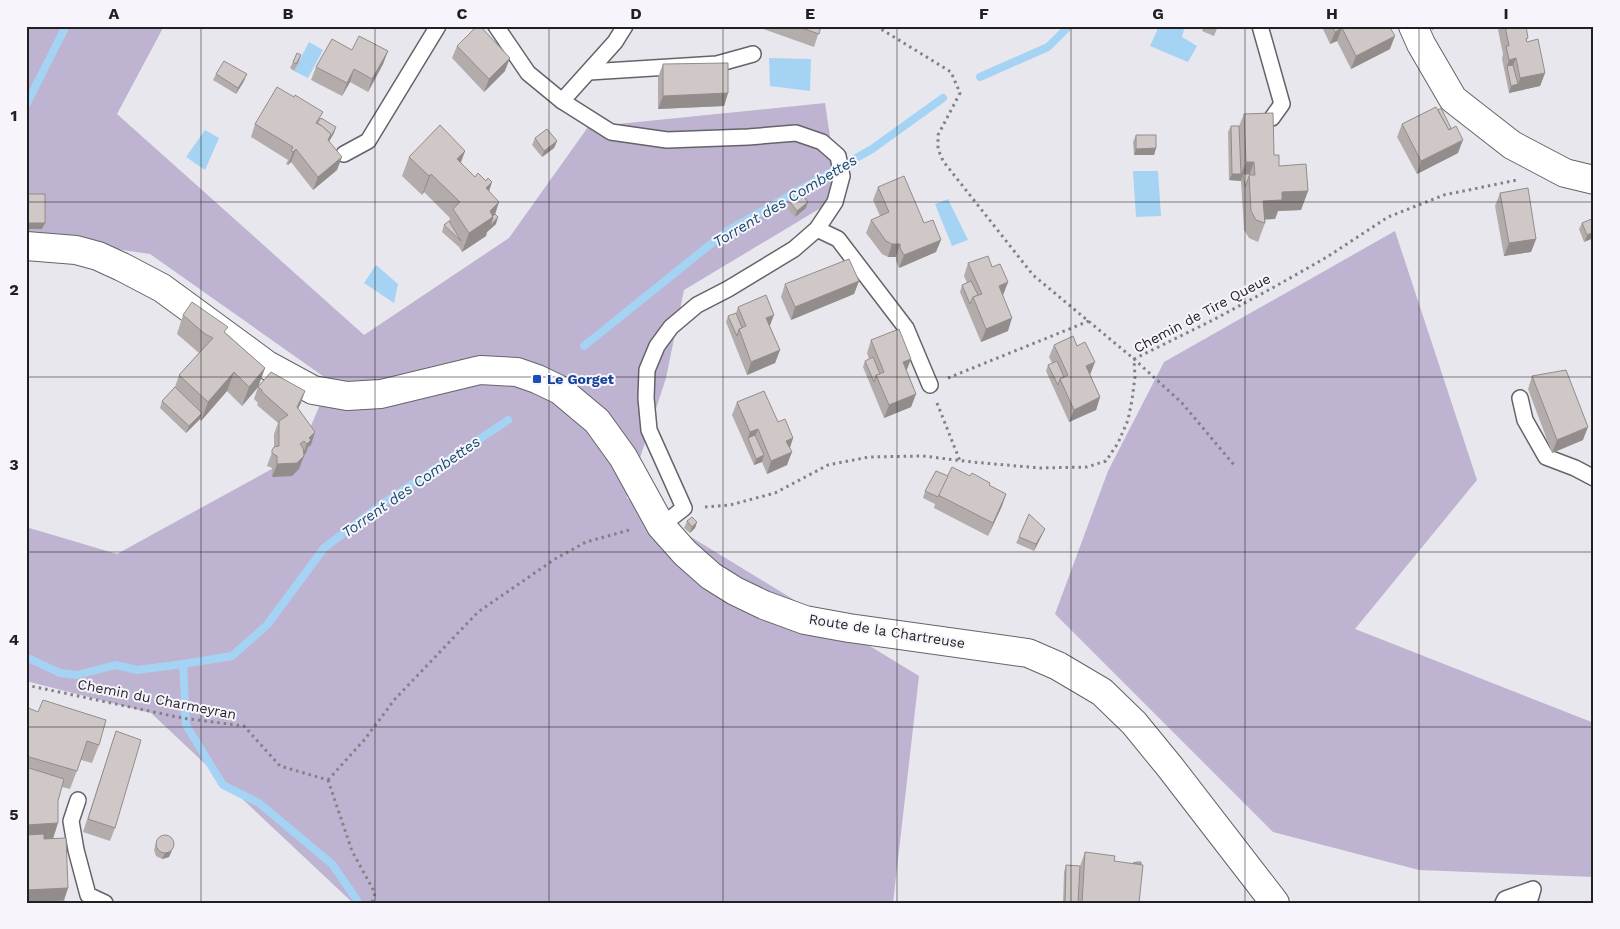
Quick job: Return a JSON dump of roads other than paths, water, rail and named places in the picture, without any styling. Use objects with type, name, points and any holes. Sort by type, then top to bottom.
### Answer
[{"type":"main road","points":[[1413,26],[1421,44],[1453,99],[1512,144],[1565,173],[1594,180]]},
{"type":"main road","name":"Route de la Chartreuse","points":[[26,246],[76,250],[98,256],[122,267],[162,288],[267,365],[313,390],[347,396],[381,394],[480,370],[517,372],[560,390],[597,421],[623,457],[655,523],[711,576],[735,591],[805,620],[1028,653],[1058,666],[1102,692],[1134,723],[1275,903]]},
{"type":"lane","points":[[344,154],[368,142],[438,26]]},
{"type":"lane","points":[[496,26],[528,73],[562,101],[611,132],[667,140],[796,133],[822,142],[838,156],[842,176],[835,202],[817,229],[794,249],[728,289],[697,305],[671,327],[657,346],[647,370],[646,398],[649,430],[684,508],[655,523]]},
{"type":"lane","points":[[562,101],[615,42],[625,26]]},
{"type":"lane","points":[[1260,26],[1282,104],[1272,118]]},
{"type":"lane","points":[[589,72],[717,64],[754,54]]},
{"type":"lane","points":[[817,229],[838,239],[906,328],[930,386]]},
{"type":"lane","points":[[1520,398],[1525,420],[1546,457],[1575,468],[1594,478]]},
{"type":"lane","points":[[78,800],[71,821],[76,850],[88,895],[105,903]]},
{"type":"lane","points":[[1503,903],[1505,899],[1533,889],[1529,903]]},
{"type":"water","points":[[1159,26],[1185,26],[1182,37],[1197,46],[1188,62],[1150,46]]},
{"type":"water","points":[[309,42],[323,50],[308,78],[294,71]]},
{"type":"water","points":[[769,58],[811,59],[810,91],[770,86]]},
{"type":"water","points":[[205,130],[219,138],[205,170],[186,157]]},
{"type":"water","points":[[1133,171],[1158,171],[1161,216],[1136,217]]},
{"type":"water","points":[[948,199],[968,240],[952,246],[935,204]]},
{"type":"water","points":[[376,265],[398,284],[394,303],[364,283]]},
{"type":"waterway","points":[[26,105],[66,26]]},
{"type":"waterway","name":"Torrent des Combettes","points":[[980,77],[1048,47],[1069,26]]},
{"type":"waterway","name":"Torrent des Combettes","points":[[584,346],[727,231],[872,149],[943,98]]},
{"type":"waterway","name":"Torrent des Combettes","points":[[183,664],[232,656],[267,625],[324,548],[382,504],[508,420]]},
{"type":"waterway","points":[[26,657],[60,673],[77,675],[116,665],[137,670],[183,664],[185,702]]},
{"type":"waterway","points":[[185,705],[186,725],[223,785],[259,803],[332,864],[359,903]]},
{"type":"place","name":"Le Gorget","points":[[537,379]]}]
